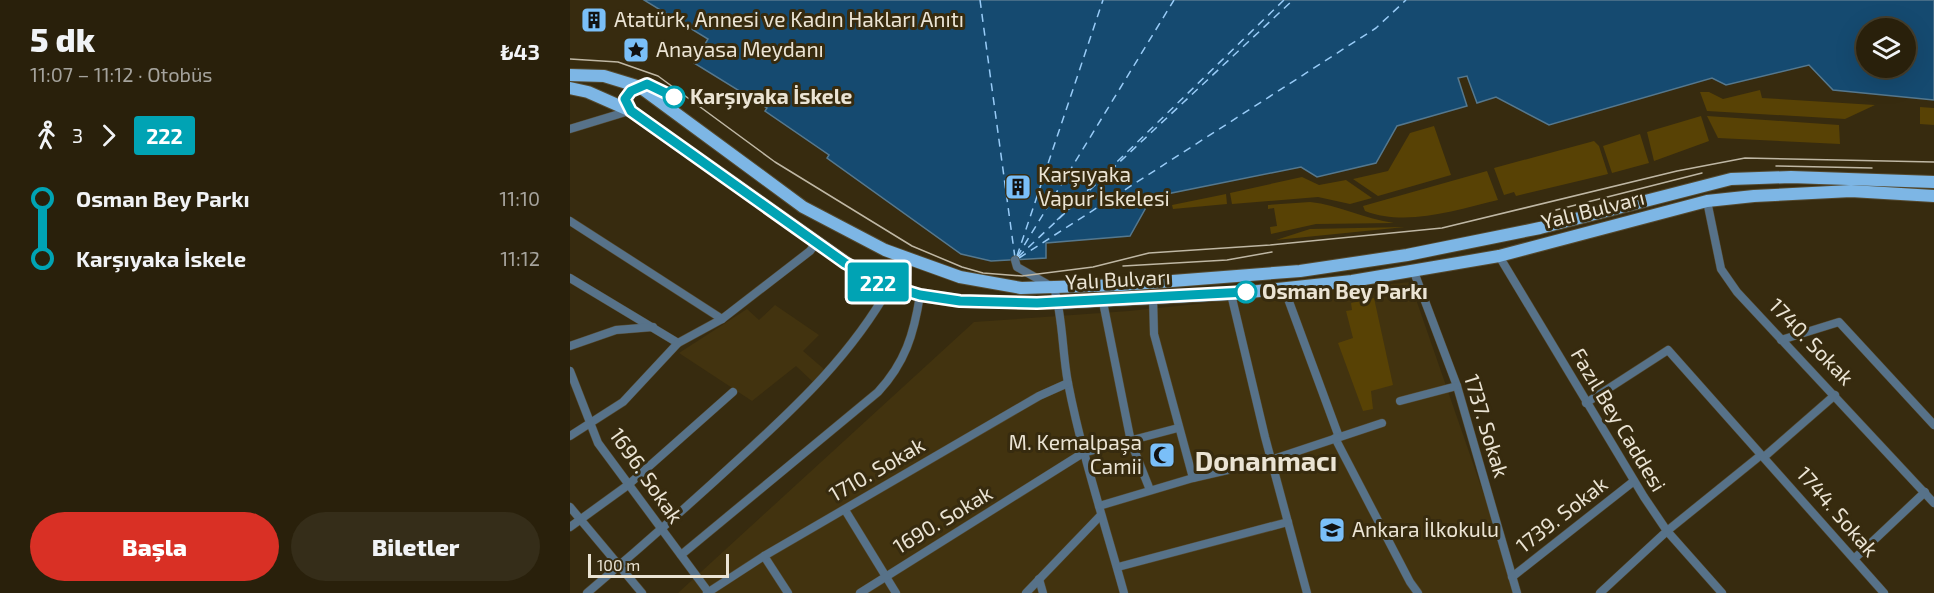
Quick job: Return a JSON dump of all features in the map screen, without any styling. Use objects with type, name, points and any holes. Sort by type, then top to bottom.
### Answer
[{"type":"main road","name":"Yalı Bulvarı","points":[[570,75],[604,76],[640,87],[803,207],[832,225],[901,256],[960,277],[1021,288],[1121,285],[1300,271],[1407,255],[1540,228],[1731,179],[1824,178],[1934,182]]},
{"type":"main road","points":[[631,111],[625,99],[627,94],[640,87]]},
{"type":"main road","name":"Yalı Bulvarı","points":[[570,88],[588,92],[631,111],[861,273],[890,286],[920,295],[960,301],[1103,302],[1153,297],[1231,294],[1414,272],[1499,256],[1604,226],[1707,201],[1851,192],[1934,196]]},
{"type":"main road","points":[[1730,199],[1725,192],[1731,179]]},
{"type":"main road","name":"1740. Sokak","points":[[1703,185],[1707,201]]},
{"type":"main road","points":[[1678,191],[1681,208]]},
{"type":"main road","points":[[890,286],[905,273],[901,256]]},
{"type":"street","points":[[570,129],[631,111]]},
{"type":"street","name":"1740. Sokak","points":[[1707,201],[1721,269],[1737,292],[1934,503]]},
{"type":"street","points":[[570,221],[722,319]]},
{"type":"street","points":[[570,436],[623,402],[678,343],[722,319],[810,251],[816,243]]},
{"type":"street","name":"Fazıl Bey Caddesi","points":[[1499,256],[1586,403],[1667,531],[1722,593]]},
{"type":"street","points":[[1015,260],[1017,267],[1054,288],[1068,383],[1083,453],[1124,593]]},
{"type":"street","name":"1737. Sokak","points":[[1414,272],[1457,386],[1517,593]]},
{"type":"street","points":[[570,278],[678,343]]},
{"type":"street","points":[[587,593],[661,530],[809,395],[875,313],[890,286]]},
{"type":"street","points":[[1284,288],[1337,438],[1410,582],[1419,593]]},
{"type":"street","points":[[1231,294],[1304,592]]},
{"type":"street","points":[[681,555],[883,387],[900,365],[909,348],[920,295]]},
{"type":"street","points":[[1153,297],[1154,334],[1193,478]]},
{"type":"street","points":[[1103,302],[1131,442],[1150,490]]},
{"type":"street","points":[[1781,340],[1839,322],[1934,425]]},
{"type":"street","points":[[570,346],[616,330],[654,327]]},
{"type":"street","points":[[1586,403],[1668,350],[1763,456]]},
{"type":"street","name":"1696. Sokak","points":[[570,371],[598,442],[708,593]]},
{"type":"street","name":"1710. Sokak","points":[[708,593],[765,556],[1039,396],[1068,383]]},
{"type":"street","points":[[1400,401],[1457,386]]},
{"type":"street","points":[[570,527],[628,485],[733,392]]},
{"type":"street","points":[[1600,593],[1667,531],[1835,396]]},
{"type":"street","points":[[1098,506],[1193,478],[1270,460],[1382,423]]},
{"type":"street","name":"1690. Sokak","points":[[860,593],[1004,505],[1083,453],[1178,428]]},
{"type":"street","name":"1744. Sokak","points":[[1763,456],[1884,593]]},
{"type":"street","name":"1739. Sokak","points":[[1512,577],[1634,481]]},
{"type":"street","points":[[1854,559],[1925,492]]},
{"type":"street","points":[[570,507],[642,593]]},
{"type":"street","points":[[845,510],[896,593]]},
{"type":"street","points":[[1026,593],[1101,515]]},
{"type":"street","points":[[1118,567],[1288,522]]},
{"type":"street","points":[[765,556],[788,593]]},
{"type":"street","points":[[1039,579],[1043,593]]},
{"type":"shaded area","points":[[1760,90],[1762,98],[1875,105],[1845,119],[1707,111],[1700,92],[1709,92],[1723,99]]},
{"type":"shaded area","points":[[1920,107],[1934,108],[1934,125],[1920,124]]},
{"type":"shaded area","points":[[1701,116],[1709,141],[1654,161],[1647,132]]},
{"type":"shaded area","points":[[1707,116],[1839,125],[1840,144],[1718,138]]},
{"type":"shaded area","points":[[1434,126],[1451,175],[1378,196],[1353,179],[1388,171],[1410,133]]},
{"type":"shaded area","points":[[1640,134],[1649,163],[1612,173],[1603,146]]},
{"type":"shaded area","points":[[1594,141],[1599,146],[1608,174],[1516,196],[1514,192],[1504,195],[1494,168]]},
{"type":"shaded area","points":[[1487,171],[1498,200],[1448,212],[1414,217],[1381,216],[1365,211],[1363,206]]},
{"type":"shaded area","points":[[1302,177],[1319,185],[1346,180],[1372,198],[1350,204],[1318,197],[1232,204],[1230,193]]},
{"type":"shaded area","points":[[1226,194],[1227,204],[1173,209],[1172,205]]},
{"type":"shaded area","points":[[1310,202],[1394,223],[1316,224],[1271,234],[1270,227],[1277,226],[1274,208],[1268,209],[1268,205]]},
{"type":"shaded area","points":[[1405,227],[1276,240],[1310,229]]},
{"type":"shaded area","points":[[1410,282],[1518,593],[678,593],[974,322],[1129,311]]},
{"type":"shaded area","name":"Osman Bey Parkı","points":[[1374,298],[1393,385],[1371,391],[1373,409],[1363,411],[1338,343],[1353,338],[1346,311],[1352,310],[1351,303]]},
{"type":"shaded area","points":[[775,305],[819,335],[803,351],[825,370],[813,382],[796,366],[752,401],[679,353],[747,309],[759,320]]},
{"type":"water","points":[[644,0],[1934,0],[1934,100],[1833,90],[1809,65],[1726,85],[1712,78],[1549,125],[1496,97],[1477,103],[1467,76],[1458,78],[1467,106],[1397,126],[1376,163],[1317,177],[1301,167],[1152,197],[1130,236],[1046,243],[1046,258],[991,261],[961,254],[827,158],[829,155],[765,111],[767,108],[694,63],[708,39]]},
{"type":"ferry route","points":[[980,0],[1015,258]]},
{"type":"ferry route","points":[[1017,256],[1103,0]]},
{"type":"ferry route","points":[[1017,257],[1174,0]]},
{"type":"ferry route","points":[[1057,220],[1284,0]]},
{"type":"ferry route","points":[[1018,257],[1293,0]]},
{"type":"ferry route","points":[[1019,258],[1376,28],[1406,0]]},
{"type":"tram line","points":[[570,59],[618,62],[658,76],[775,162],[912,246],[962,267],[983,273],[1022,276],[1093,267],[1149,253],[1270,245],[1442,228],[1677,171],[1745,158],[1934,162]]},
{"type":"tram line","points":[[1776,166],[1872,168]]},
{"type":"tram line","points":[[1556,210],[1702,173]]},
{"type":"tram line","points":[[1123,266],[1227,260],[1272,252]]},
{"type":"bus line","name":"222","points":[[674,97],[647,84],[631,91],[625,99],[631,111],[816,243],[861,273],[890,286],[920,295],[960,301],[1037,303],[1103,302],[1246,292]]},
{"type":"place","name":"Atatürk, Annesi ve Kadın Hakları Anıtı","points":[[594,20]]},
{"type":"place","name":"Anayasa Meydanı","points":[[636,50]]},
{"type":"place","name":"Karşıyaka İskele","points":[[674,97]]},
{"type":"place","name":"Karşıyaka Vapur İskelesi","points":[[1018,187]]},
{"type":"place","name":"Osman Bey Parkı","points":[[1246,292]]},
{"type":"place","name":"M. Kemalpaşa Camii","points":[[1162,455]]},
{"type":"place","name":"Ankara İlkokulu","points":[[1332,530]]},
{"type":"district","name":"Donanmacı","points":[[1266,462]]}]
